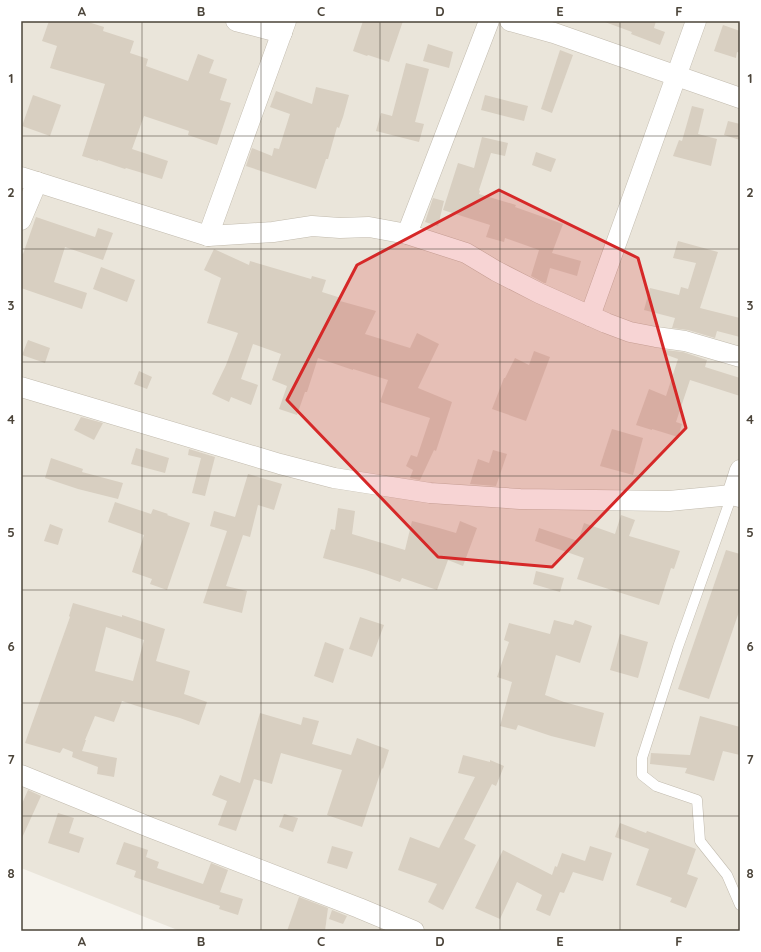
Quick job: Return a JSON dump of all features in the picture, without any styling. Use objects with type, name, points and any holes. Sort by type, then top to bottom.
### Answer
[{"type":"street","points":[[208,236],[284,27],[236,21]]},
{"type":"street","points":[[407,234],[489,21]]},
{"type":"street","points":[[510,21],[554,33],[740,98]]},
{"type":"street","points":[[590,316],[696,21]]},
{"type":"street","points":[[21,220],[29,179],[208,236],[273,232],[312,226],[369,228],[407,234],[466,253],[496,271],[539,292],[590,316],[630,332],[685,341],[740,357]]},
{"type":"street","points":[[21,387],[273,462],[334,478],[430,493],[520,498],[669,501],[736,496],[740,470]]},
{"type":"street","points":[[21,775],[414,931]]},
{"type":"lane","points":[[736,496],[678,647],[642,758],[642,776],[656,786],[697,800],[700,841],[727,875],[740,905]]},
{"type":"highlighted area","points":[[499,190],[638,258],[686,428],[552,567],[438,557],[287,400],[357,265]]},
{"type":"shaded area","points":[[21,21],[740,21],[740,931],[180,931],[21,868]]},
{"type":"building","points":[[49,21],[85,21],[104,27],[103,31],[134,41],[130,53],[148,59],[146,66],[188,81],[198,54],[214,60],[209,73],[227,79],[220,100],[231,103],[217,145],[188,135],[189,131],[144,116],[132,149],[168,161],[162,179],[82,156],[105,84],[50,68],[57,46],[42,41]]},
{"type":"building","points":[[363,21],[403,21],[389,62],[353,51]]},
{"type":"building","points":[[656,21],[654,28],[665,32],[660,45],[631,34],[632,32],[605,22]]},
{"type":"building","points":[[723,25],[740,31],[740,53],[737,52],[736,58],[714,51]]},
{"type":"building","points":[[428,44],[453,52],[449,68],[423,61]]},
{"type":"building","points":[[560,50],[573,55],[552,113],[541,109]]},
{"type":"building","points":[[406,63],[429,69],[415,122],[424,124],[419,142],[376,131],[381,113],[392,116]]},
{"type":"building","points":[[316,87],[349,95],[343,117],[339,128],[337,127],[328,159],[326,159],[316,189],[246,166],[252,148],[272,156],[274,148],[279,149],[290,114],[270,107],[276,91],[312,104]]},
{"type":"building","points":[[33,95],[61,105],[50,136],[22,126]]},
{"type":"building","points":[[485,95],[528,106],[524,121],[481,110]]},
{"type":"building","points":[[692,106],[704,109],[698,134],[717,139],[711,166],[673,156],[679,140],[682,141]]},
{"type":"building","points":[[728,121],[740,124],[740,140],[724,135]]},
{"type":"building","points":[[482,137],[508,143],[505,156],[491,153],[479,194],[516,205],[515,207],[563,224],[552,253],[581,261],[577,276],[550,268],[546,283],[544,283],[531,276],[539,250],[505,238],[504,242],[486,237],[490,225],[443,210],[458,163],[474,168]]},
{"type":"building","points":[[536,152],[556,159],[551,172],[532,165]]},
{"type":"building","points":[[433,198],[444,201],[438,226],[425,222]]},
{"type":"building","points":[[36,217],[95,237],[98,228],[113,233],[103,260],[65,247],[54,282],[87,293],[82,309],[21,288],[21,253],[23,254]]},
{"type":"building","points":[[678,241],[718,252],[700,308],[740,318],[740,337],[717,331],[715,338],[688,330],[672,328],[675,318],[644,310],[650,288],[679,295],[681,287],[688,289],[696,263],[673,258]]},
{"type":"building","points":[[214,249],[249,265],[250,261],[311,279],[312,276],[326,280],[322,292],[341,298],[340,301],[376,311],[365,334],[410,348],[417,333],[439,344],[418,388],[452,402],[436,451],[434,450],[420,480],[410,478],[413,470],[406,466],[411,455],[417,457],[430,418],[380,402],[388,380],[318,358],[307,392],[305,392],[297,415],[279,409],[287,386],[272,380],[281,354],[253,344],[241,379],[258,385],[251,405],[231,397],[229,402],[212,394],[226,365],[238,333],[207,323],[221,278],[204,270]]},
{"type":"building","points":[[101,267],[135,280],[127,302],[93,289]]},
{"type":"building","points":[[28,340],[50,348],[45,363],[22,355]]},
{"type":"building","points":[[665,350],[683,352],[707,360],[705,367],[740,378],[740,396],[690,380],[676,422],[682,424],[678,437],[636,425],[649,389],[666,396],[678,359],[664,354]]},
{"type":"building","points":[[534,351],[550,357],[526,421],[492,409],[504,378],[515,358],[529,365]]},
{"type":"building","points":[[139,371],[152,377],[147,389],[134,384]]},
{"type":"building","points":[[81,417],[103,423],[94,440],[74,430]]},
{"type":"building","points":[[612,429],[643,438],[633,475],[600,466]]},
{"type":"building","points":[[136,448],[169,458],[165,473],[131,464]]},
{"type":"building","points":[[189,449],[215,457],[205,496],[192,493],[201,458],[188,455]]},
{"type":"building","points":[[493,450],[507,454],[496,486],[470,484],[478,459],[489,463]]},
{"type":"building","points":[[51,458],[83,469],[82,472],[123,483],[118,499],[78,489],[45,478]]},
{"type":"building","points":[[248,474],[282,484],[274,510],[258,505],[250,537],[243,535],[226,586],[247,591],[242,613],[203,603],[227,531],[210,526],[214,511],[235,517]]},
{"type":"building","points":[[115,502],[151,514],[153,509],[190,523],[167,590],[150,584],[152,579],[132,572],[144,535],[108,522]]},
{"type":"building","points":[[338,508],[355,511],[352,534],[405,550],[412,521],[456,533],[460,521],[477,528],[463,566],[448,560],[437,590],[402,578],[400,582],[366,570],[323,558],[331,529],[335,530]]},
{"type":"building","points":[[621,515],[635,520],[629,536],[680,551],[674,569],[671,568],[659,605],[577,579],[584,558],[535,541],[539,528],[578,541],[584,523],[615,534]]},
{"type":"building","points":[[50,524],[63,529],[58,545],[44,541]]},
{"type":"building","points":[[726,550],[740,554],[740,609],[709,699],[678,689]]},
{"type":"building","points":[[536,571],[564,578],[560,592],[533,584]]},
{"type":"building","points":[[73,603],[122,617],[122,615],[165,629],[156,661],[190,671],[184,694],[207,702],[199,725],[122,701],[114,722],[95,716],[82,751],[117,758],[114,777],[97,774],[98,767],[72,757],[73,752],[63,748],[60,753],[25,743],[70,617]],"holes":[[[106,627],[144,640],[133,681],[95,671]]]},
{"type":"building","points":[[360,617],[384,625],[372,657],[349,649]]},
{"type":"building","points":[[554,620],[573,625],[575,620],[592,626],[580,663],[556,655],[545,695],[604,713],[595,747],[551,736],[518,725],[516,730],[500,726],[512,682],[497,677],[509,642],[504,640],[509,623],[550,634]]},
{"type":"building","points":[[620,634],[648,642],[638,678],[610,670]]},
{"type":"building","points":[[325,642],[344,649],[333,683],[314,676]]},
{"type":"building","points":[[260,713],[301,725],[303,717],[319,721],[312,744],[351,755],[357,738],[389,750],[362,827],[327,815],[342,770],[281,753],[272,784],[254,779],[236,831],[218,825],[227,801],[212,795],[220,775],[240,783]]},
{"type":"building","points":[[700,716],[740,727],[740,755],[723,751],[714,781],[685,773],[687,768],[650,764],[651,753],[690,755]]},
{"type":"building","points":[[463,755],[490,762],[490,760],[504,766],[496,786],[492,784],[464,839],[476,845],[443,910],[428,902],[437,884],[398,870],[410,837],[439,848],[475,777],[458,773]]},
{"type":"building","points":[[28,790],[41,796],[21,840],[21,806]]},
{"type":"building","points":[[58,813],[74,818],[69,833],[84,838],[79,853],[48,843]]},
{"type":"building","points":[[284,814],[298,818],[293,832],[279,827]]},
{"type":"building","points":[[620,823],[696,849],[687,874],[698,878],[686,908],[670,902],[672,898],[636,885],[649,849],[615,837]]},
{"type":"building","points":[[124,842],[148,850],[146,857],[159,862],[157,868],[203,884],[211,863],[228,870],[220,892],[243,899],[238,915],[219,909],[220,906],[134,877],[136,871],[116,864]]},
{"type":"building","points":[[332,846],[353,852],[347,869],[327,863]]},
{"type":"building","points":[[590,846],[612,853],[603,881],[573,872],[564,893],[560,892],[550,916],[536,910],[542,895],[517,882],[500,919],[475,908],[503,850],[552,875],[555,866],[557,867],[562,853],[585,861]]},
{"type":"building","points":[[299,897],[328,908],[325,931],[287,931]]},
{"type":"building","points":[[332,910],[347,916],[343,924],[329,919]]}]
